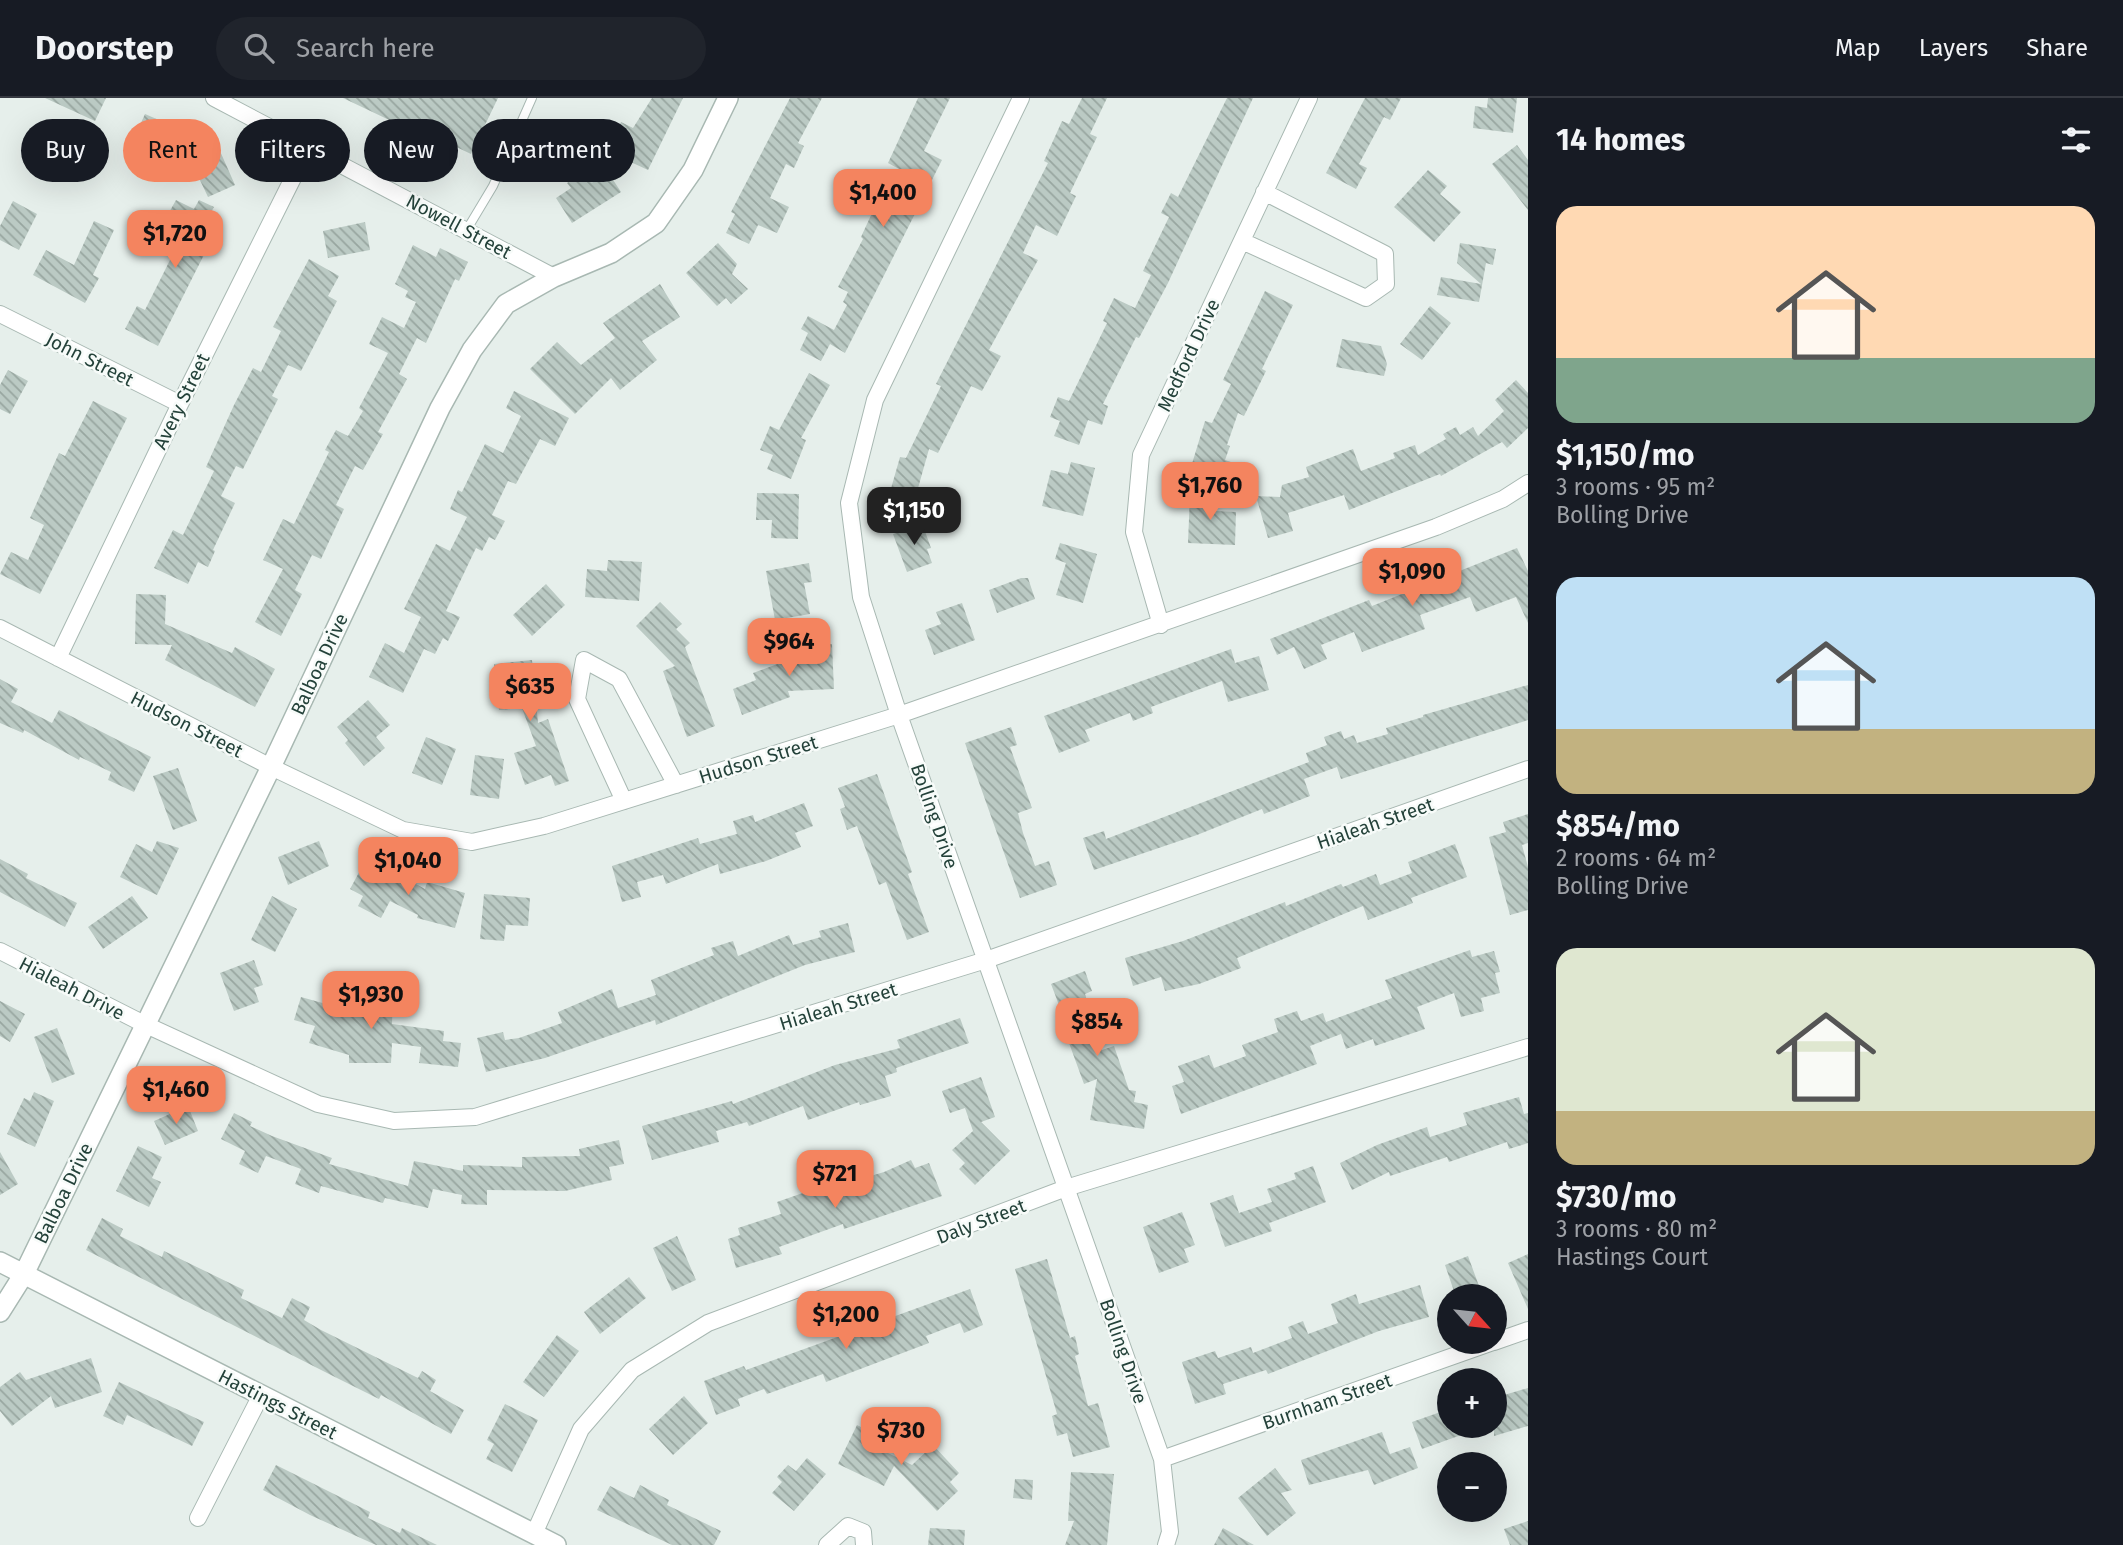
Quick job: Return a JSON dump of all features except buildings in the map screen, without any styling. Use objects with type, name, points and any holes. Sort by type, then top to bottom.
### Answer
[{"type":"street","name":"Nowell Street","points":[[216,98],[257,119]]},
{"type":"street","name":"Balboa Drive","points":[[0,1312],[24,1274],[271,767],[440,408],[472,350],[506,304],[554,278],[611,253],[656,223],[693,170],[729,98]]},
{"type":"street","name":"Bolling Drive","points":[[1021,98],[875,400],[849,503],[862,597],[900,715],[1162,1459],[1170,1532],[1166,1545]]},
{"type":"street","name":"Medford Drive","points":[[1161,625],[1134,532],[1141,455],[1310,98]]},
{"type":"street","name":"Nowell Street","points":[[350,168],[554,278]]},
{"type":"street","name":"Avery Street","points":[[58,658],[291,182]]},
{"type":"street","points":[[1241,242],[1366,299],[1386,284],[1385,254],[1264,192]]},
{"type":"street","name":"John Street","points":[[0,314],[180,404]]},
{"type":"street","name":"Hudson Street","points":[[0,628],[271,767],[403,830],[472,842],[544,826],[900,715],[1436,527],[1503,499],[1528,483]]},
{"type":"street","points":[[624,801],[577,699],[584,660],[619,679],[676,785]]},
{"type":"street","name":"Hialeah Street","points":[[144,1024],[318,1104],[394,1121],[475,1117],[986,960],[1528,769]]},
{"type":"street","name":"Hialeah Drive","points":[[0,951],[144,1024]]},
{"type":"street","name":"Daly Street","points":[[534,1534],[580,1429],[632,1370],[708,1324],[1066,1188],[1528,1047]]},
{"type":"street","name":"Hastings Street","points":[[0,1262],[556,1545]]},
{"type":"street","name":"Burnham Street","points":[[1507,1337],[1528,1330]]},
{"type":"street","name":"Burnham Street","points":[[1162,1459],[1460,1354]]},
{"type":"street","points":[[198,1518],[261,1395]]},
{"type":"street","points":[[828,1545],[848,1526],[863,1532],[864,1545]]},
{"type":"lane","points":[[466,230],[493,186],[532,98]]}]
